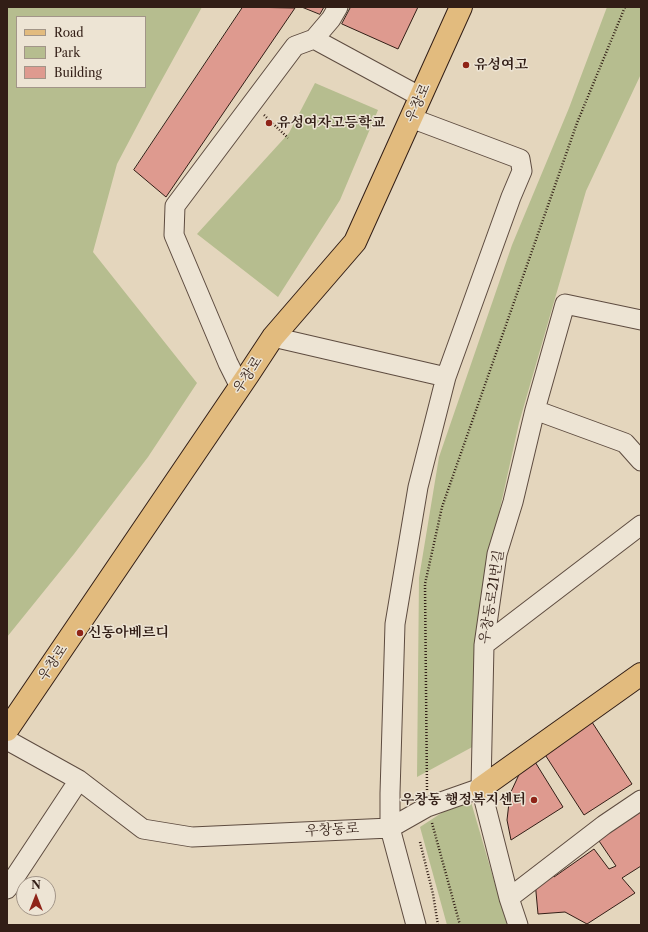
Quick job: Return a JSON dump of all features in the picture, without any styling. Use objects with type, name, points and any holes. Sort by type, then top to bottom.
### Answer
[{"type":"main road","name":"우창로","points":[[7,730],[273,337],[355,242],[461,7]]},
{"type":"main road","name":"우창동로","points":[[481,788],[641,674]]},
{"type":"street","points":[[240,386],[228,363],[174,235],[175,206],[295,46],[314,39],[332,19],[338,7]]},
{"type":"street","points":[[314,39],[421,97]]},
{"type":"street","points":[[411,118],[520,159],[522,171],[508,204],[446,377],[418,487],[395,624],[390,828],[416,925]]},
{"type":"street","name":"우창동로21번길","points":[[518,925],[509,898],[481,788],[484,645],[497,554],[513,502],[535,410],[565,304],[641,320]]},
{"type":"street","points":[[273,337],[446,377]]},
{"type":"street","points":[[535,410],[625,443],[641,461]]},
{"type":"street","points":[[484,645],[641,525]]},
{"type":"street","name":"우창동로","points":[[7,740],[79,780],[143,829],[192,837],[390,828],[428,807],[481,788]]},
{"type":"street","points":[[7,889],[79,780]]},
{"type":"street","points":[[509,898],[604,825],[641,800]]},
{"type":"path","points":[[460,925],[428,807],[425,584],[442,507],[577,123],[625,7]]},
{"type":"path","points":[[252,104],[288,138]]},
{"type":"path","points":[[420,842],[433,894],[438,925]]},
{"type":"green space","points":[[7,7],[202,7],[117,164],[93,252],[197,383],[148,457],[74,554],[7,637]]},
{"type":"green space","points":[[607,7],[641,7],[641,74],[586,191],[519,423],[481,594],[473,689],[476,745],[417,777],[419,578],[439,457],[512,245],[569,108]]},
{"type":"green space","points":[[315,83],[378,110],[340,200],[278,297],[197,234],[289,133]]},
{"type":"green space","points":[[469,795],[507,925],[447,925],[420,827]]},
{"type":"building","points":[[243,7],[295,8],[166,197],[134,170]]},
{"type":"building","points":[[302,7],[324,7],[320,14]]},
{"type":"building","points":[[351,7],[418,7],[398,49],[342,24]]},
{"type":"building","points":[[590,719],[632,784],[584,815],[542,750]]},
{"type":"building","name":"우창동 행정복지센터","points":[[532,757],[563,807],[511,840],[507,820],[510,794],[523,766]]},
{"type":"building","points":[[641,810],[641,866],[622,878],[635,893],[587,924],[565,912],[538,914],[535,881],[552,872],[554,877],[594,849],[609,869],[616,866],[597,838]]},
{"type":"place","name":"유성여고","points":[[466,65]]},
{"type":"place","name":"유성여자고등학교","points":[[269,123]]},
{"type":"place","name":"신동아베르디","points":[[80,633]]},
{"type":"place","name":"우창동 행정복지센터","points":[[534,800]]}]
